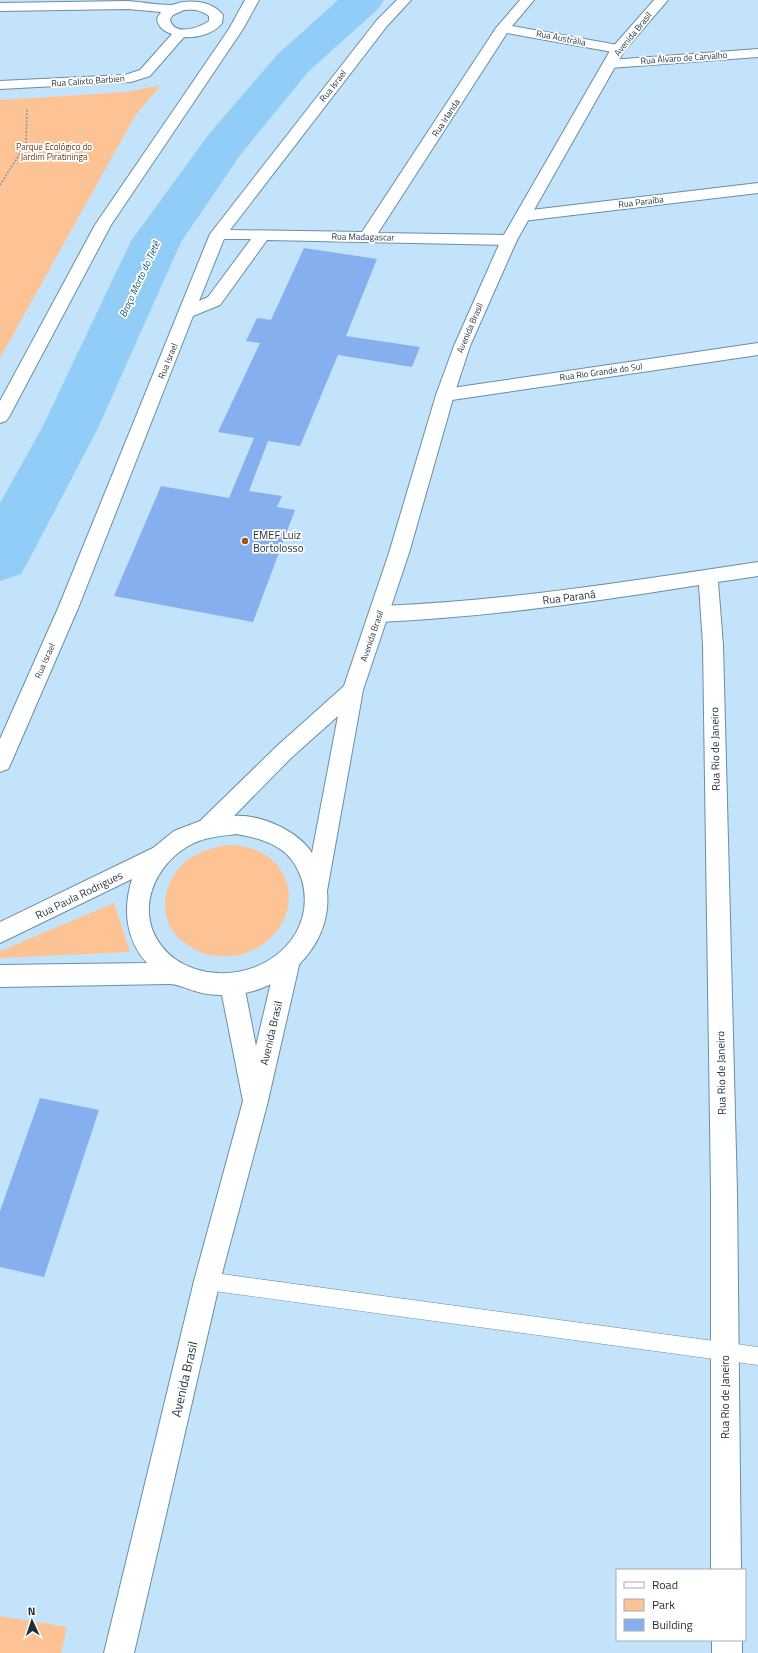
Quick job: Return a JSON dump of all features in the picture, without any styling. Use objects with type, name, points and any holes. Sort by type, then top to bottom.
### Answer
[{"type":"street","points":[[0,417],[103,225],[236,29],[252,0]]},
{"type":"street","name":"Rua Israel","points":[[0,763],[69,606],[218,234],[382,22],[404,0]]},
{"type":"street","name":"Rua Irlanda","points":[[367,237],[503,28],[527,0]]},
{"type":"street","name":"Avenida Brasil","points":[[119,1653],[207,1281],[254,1105],[288,961],[307,939],[316,913],[317,888],[353,690],[379,614],[445,395],[462,346],[509,240],[618,49],[662,0]]},
{"type":"street","points":[[0,7],[172,4],[199,6],[212,11],[216,15]]},
{"type":"street","points":[[172,4],[162,21],[168,29],[180,33],[194,33],[210,28],[215,23],[216,15]]},
{"type":"street","points":[[216,15],[235,4]]},
{"type":"street","name":"Rua Austrália","points":[[503,28],[618,49]]},
{"type":"street","name":"Rua Calixto Barbieri","points":[[0,85],[126,79],[145,73],[180,33]]},
{"type":"street","name":"Rua Álvaro de Carvalho","points":[[610,64],[758,52]]},
{"type":"street","name":"Rua Paraíba","points":[[524,216],[758,188]]},
{"type":"street","name":"Rua Madagascar","points":[[218,234],[509,240]]},
{"type":"street","points":[[188,312],[214,301],[262,235]]},
{"type":"street","name":"Rua Rio Grande do Sul","points":[[445,395],[758,349]]},
{"type":"street","name":"Rua Paraná","points":[[379,614],[447,611],[599,593],[758,569]]},
{"type":"street","name":"Rua Rio de Janeiro","points":[[708,576],[713,645],[725,1352],[726,1569]]},
{"type":"street","name":"Avenida Brasil","points":[[208,828],[284,752],[353,690]]},
{"type":"street","points":[[288,961],[262,978],[232,985],[202,984],[174,973],[152,955],[139,932],[136,905],[143,879],[158,856],[181,838],[208,828],[237,825],[265,830],[290,843],[307,863],[317,888]]},
{"type":"street","name":"Rua Paula Rodrigues","points":[[0,933],[158,856]]},
{"type":"street","points":[[0,976],[174,973]]},
{"type":"street","name":"Avenida Brasil","points":[[232,985],[254,1105]]},
{"type":"street","points":[[727,1641],[727,1653]]},
{"type":"lane","points":[[207,1281],[758,1356]]},
{"type":"path","points":[[0,185],[26,144],[27,105]]},
{"type":"green space","name":"Parque Ecológico do Jardim Piratininga","points":[[161,85],[135,116],[0,358],[0,100],[126,92]]},
{"type":"green space","points":[[225,845],[238,845],[251,848],[271,859],[282,872],[288,888],[289,904],[284,918],[276,932],[265,943],[251,951],[236,956],[210,955],[197,951],[176,936],[169,926],[166,914],[165,903],[167,891],[171,880],[178,870],[186,861],[195,855]]},
{"type":"green space","points":[[114,903],[130,952],[0,958],[0,951]]},
{"type":"green space","points":[[0,1616],[67,1627],[61,1653],[0,1653]]},
{"type":"building","points":[[304,248],[377,259],[346,336],[420,347],[412,367],[338,355],[300,446],[268,441],[249,491],[282,496],[277,507],[295,510],[253,622],[114,596],[161,486],[229,498],[254,438],[218,432],[260,343],[246,341],[257,318],[271,320]]},
{"type":"building","points":[[40,1098],[99,1110],[44,1277],[0,1267],[0,1211]]},
{"type":"waterway","name":"Braço Morto do Tietê","points":[[0,558],[70,428],[156,241],[225,144],[293,63],[363,0]]},
{"type":"place","name":"EMEF Luiz Bortolosso","points":[[245,541]]}]
